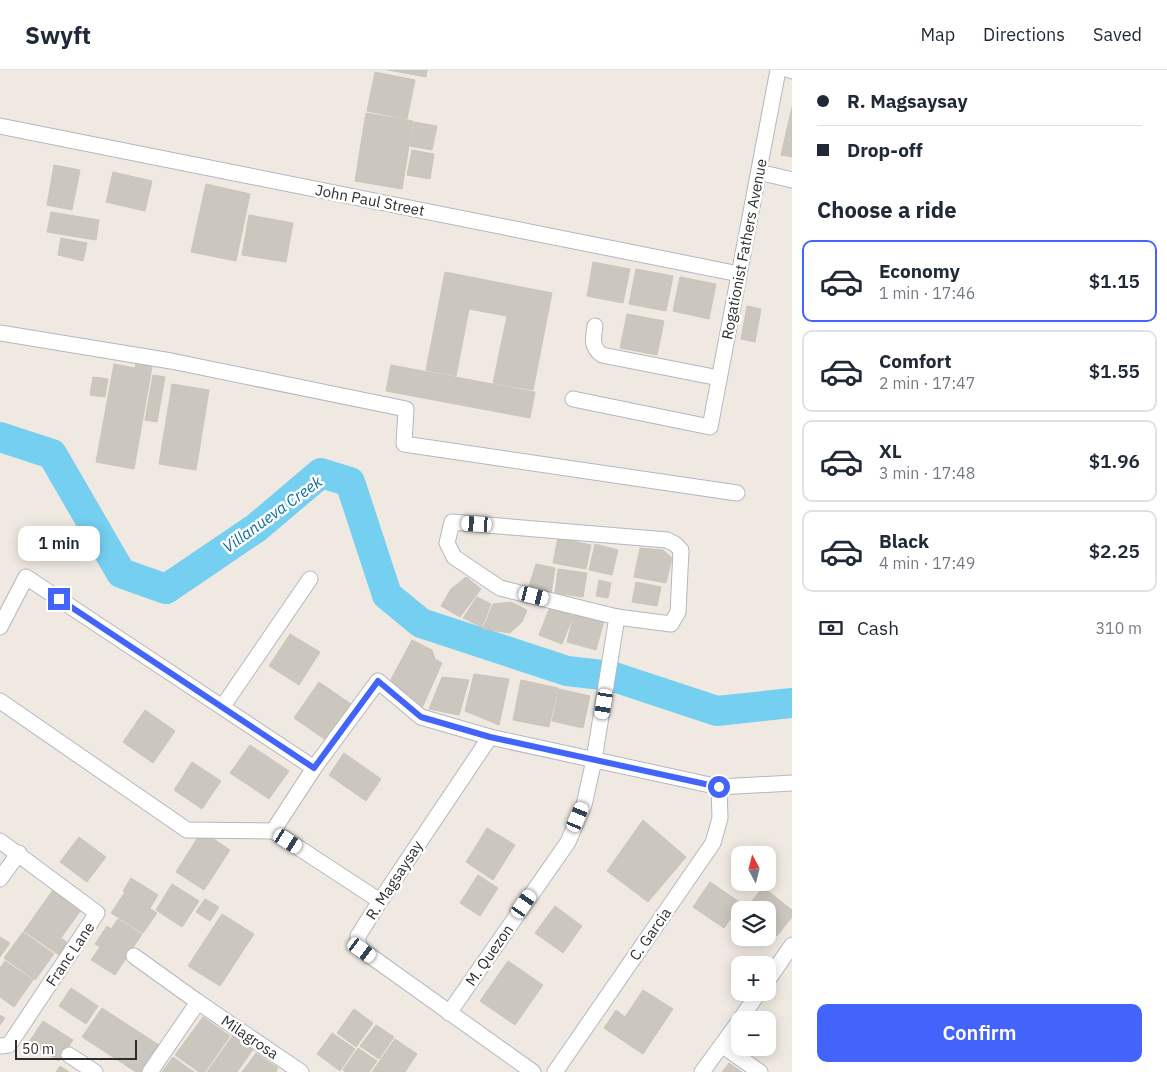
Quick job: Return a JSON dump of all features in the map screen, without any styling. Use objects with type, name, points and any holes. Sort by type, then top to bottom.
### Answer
[{"type":"street","name":"Rogationist Fathers Avenue","points":[[574,399],[710,427],[778,70]]},
{"type":"street","name":"John Paul Street","points":[[0,126],[739,274]]},
{"type":"street","points":[[759,172],[792,180]]},
{"type":"street","points":[[595,326],[593,341],[595,350],[602,355],[719,378]]},
{"type":"street","points":[[0,333],[171,361],[406,409],[404,444],[737,493]]},
{"type":"street","points":[[452,522],[667,540],[675,544],[681,550],[676,619],[671,624],[617,617],[500,588],[454,557],[447,543],[452,522]]},
{"type":"street","points":[[0,627],[26,577],[314,768]]},
{"type":"street","points":[[223,706],[310,579]]},
{"type":"street","name":"M. Quezon","points":[[449,1013],[568,842],[584,804],[594,760],[617,617]]},
{"type":"street","points":[[273,831],[314,768],[378,681],[421,717],[490,737],[719,787],[792,783]]},
{"type":"street","points":[[0,702],[187,830],[273,831],[380,901]]},
{"type":"street","name":"R. Magsaysay","points":[[490,737],[380,901],[358,936],[358,943],[362,950],[534,1072]]},
{"type":"street","name":"C. Garcia","points":[[555,1072],[713,843],[720,818],[719,787]]},
{"type":"street","name":"Franc Lane","points":[[0,841],[19,853],[97,913],[5,1045]]},
{"type":"street","points":[[0,879],[19,853]]},
{"type":"street","points":[[776,968],[792,945]]},
{"type":"street","name":"Milagrosa","points":[[134,956],[301,1072]]},
{"type":"street","points":[[150,1072],[198,1002]]},
{"type":"street","points":[[702,1072],[731,1034]]},
{"type":"street","points":[[723,1046],[760,1072]]},
{"type":"street","points":[[70,1055],[95,1072]]},
{"type":"building","points":[[388,70],[427,70],[426,77]]},
{"type":"building","points":[[375,72],[415,80],[407,119],[367,111]]},
{"type":"building","points":[[792,107],[792,157],[781,155]]},
{"type":"building","points":[[366,113],[413,121],[402,189],[355,181]]},
{"type":"building","points":[[414,122],[437,126],[432,150],[410,146]]},
{"type":"building","points":[[412,150],[434,154],[430,179],[407,175]]},
{"type":"building","points":[[54,165],[80,170],[72,210],[47,205]]},
{"type":"building","points":[[113,172],[152,181],[145,211],[106,202]]},
{"type":"building","points":[[206,184],[250,194],[236,261],[191,252]]},
{"type":"building","points":[[51,212],[99,220],[96,240],[47,232]]},
{"type":"building","points":[[249,215],[293,223],[286,262],[242,255]]},
{"type":"building","points":[[61,238],[87,243],[83,261],[58,255]]},
{"type":"building","points":[[593,262],[630,269],[623,303],[587,296]]},
{"type":"building","points":[[636,269],[673,276],[666,311],[629,304]]},
{"type":"building","points":[[445,272],[552,293],[533,390],[493,383],[507,316],[469,309],[456,376],[426,370]]},
{"type":"building","points":[[680,277],[716,284],[709,319],[673,311]]},
{"type":"building","points":[[747,306],[761,309],[755,342],[741,339]]},
{"type":"building","points":[[627,314],[664,321],[657,355],[620,348]]},
{"type":"building","points":[[137,359],[153,361],[134,469],[96,462],[114,364],[135,368]]},
{"type":"building","points":[[391,365],[535,392],[530,418],[386,391]]},
{"type":"building","points":[[153,375],[165,377],[157,422],[145,420]]},
{"type":"building","points":[[93,377],[108,379],[105,397],[90,395]]},
{"type":"building","points":[[172,384],[209,390],[196,470],[159,464]]},
{"type":"building","points":[[558,538],[591,545],[586,569],[553,563]]},
{"type":"building","points":[[595,544],[618,550],[612,575],[589,570]]},
{"type":"building","points":[[640,548],[663,550],[672,558],[666,583],[634,577]]},
{"type":"building","points":[[536,564],[555,568],[551,594],[528,589]]},
{"type":"building","points":[[558,569],[587,573],[583,597],[555,593]]},
{"type":"building","points":[[466,577],[481,589],[460,617],[441,606],[451,589]]},
{"type":"building","points":[[599,580],[611,583],[608,598],[596,596]]},
{"type":"building","points":[[636,582],[661,587],[657,606],[632,602]]},
{"type":"building","points":[[477,597],[491,604],[482,627],[463,618]]},
{"type":"building","points":[[511,602],[527,610],[522,622],[510,633],[483,629],[493,604]]},
{"type":"building","points":[[550,607],[573,616],[562,644],[539,635]]},
{"type":"building","points":[[574,614],[604,621],[596,650],[567,642]]},
{"type":"building","points":[[290,634],[320,652],[299,685],[269,666]]},
{"type":"building","points":[[412,640],[432,650],[435,659],[442,663],[422,708],[388,685]]},
{"type":"building","points":[[474,674],[509,679],[499,725],[465,711]]},
{"type":"building","points":[[442,677],[469,680],[459,715],[429,709]]},
{"type":"building","points":[[521,680],[558,688],[549,727],[513,720]]},
{"type":"building","points":[[319,682],[351,704],[326,740],[294,718]]},
{"type":"building","points":[[559,689],[590,696],[583,728],[552,721]]},
{"type":"building","points":[[145,710],[175,731],[153,763],[123,742]]},
{"type":"building","points":[[250,745],[289,771],[269,799],[230,773]]},
{"type":"building","points":[[344,753],[381,779],[366,801],[329,775]]},
{"type":"building","points":[[192,762],[221,781],[202,809],[174,790]]},
{"type":"building","points":[[643,820],[686,857],[648,902],[607,871]]},
{"type":"building","points":[[487,828],[515,845],[493,880],[466,862]]},
{"type":"building","points":[[202,831],[230,850],[204,890],[176,872]]},
{"type":"building","points":[[79,837],[106,857],[87,882],[60,862]]},
{"type":"building","points":[[478,875],[498,888],[480,916],[460,903]]},
{"type":"building","points":[[131,878],[158,895],[150,908],[123,891]]},
{"type":"building","points":[[710,882],[738,901],[731,901],[731,918],[724,928],[693,907]]},
{"type":"building","points":[[172,884],[199,901],[182,927],[156,910]]},
{"type":"building","points":[[55,887],[83,907],[61,938],[68,943],[59,955],[24,931]]},
{"type":"building","points":[[760,891],[768,891],[792,910],[792,917],[777,936],[776,901],[752,901]]},
{"type":"building","points":[[125,892],[157,913],[143,933],[111,913]]},
{"type":"building","points":[[205,899],[219,907],[210,921],[196,912]]},
{"type":"building","points":[[555,906],[582,926],[563,953],[535,933]]},
{"type":"building","points":[[222,914],[254,934],[220,986],[188,966]]},
{"type":"building","points":[[118,919],[142,934],[115,975],[91,960],[100,947],[95,944],[107,926],[111,929]]},
{"type":"building","points":[[23,932],[54,954],[35,980],[4,958]]},
{"type":"building","points":[[0,937],[10,943],[0,957]]},
{"type":"building","points":[[5,961],[33,980],[14,1007],[0,997],[0,968]]},
{"type":"building","points":[[508,961],[543,985],[515,1025],[480,1001]]},
{"type":"building","points":[[71,988],[98,1006],[86,1024],[59,1006]]},
{"type":"building","points":[[643,990],[673,1009],[643,1054],[604,1028],[616,1010],[625,1017]]},
{"type":"building","points":[[102,1008],[159,1045],[142,1072],[136,1072],[82,1037]]},
{"type":"building","points":[[354,1009],[373,1023],[356,1047],[337,1033]]},
{"type":"building","points":[[0,1015],[5,1018],[0,1025]]},
{"type":"building","points":[[203,1017],[230,1036],[205,1072],[199,1072],[175,1055]]},
{"type":"building","points":[[43,1021],[73,1040],[59,1061],[29,1042]]},
{"type":"building","points":[[376,1025],[394,1037],[379,1059],[360,1046]]},
{"type":"building","points":[[332,1033],[355,1049],[340,1071],[317,1054]]},
{"type":"building","points":[[234,1034],[254,1048],[237,1072],[207,1072]]},
{"type":"building","points":[[395,1039],[417,1054],[405,1072],[372,1072]]},
{"type":"building","points":[[358,1048],[377,1061],[369,1072],[345,1072],[343,1070]]},
{"type":"building","points":[[256,1053],[278,1068],[276,1072],[242,1072]]},
{"type":"building","points":[[173,1057],[194,1072],[162,1072]]},
{"type":"building","points":[[729,1063],[742,1072],[722,1072]]},
{"type":"building","points":[[60,1066],[69,1072],[56,1072]]},
{"type":"waterway","name":"Villanueva Creek","points":[[0,437],[52,454],[121,573],[166,589],[256,528],[321,473],[350,482],[387,595],[421,623],[567,671],[611,676],[717,711],[792,703]]},
{"type":"route","points":[[59,599],[314,768],[378,681],[421,717],[490,737],[719,787]]}]
